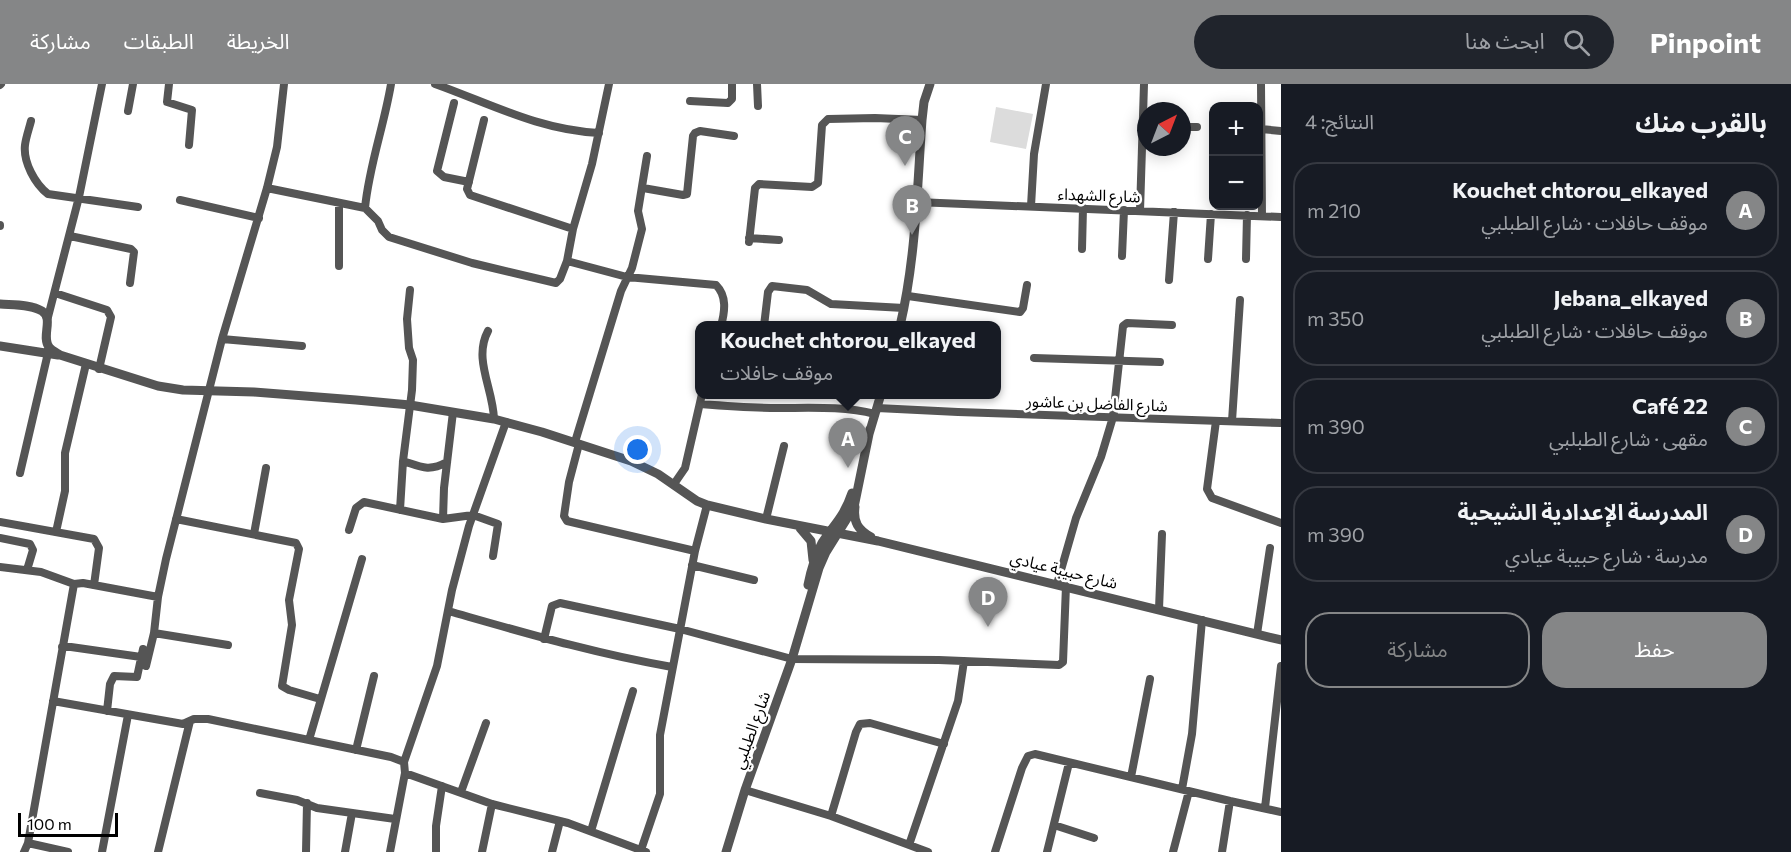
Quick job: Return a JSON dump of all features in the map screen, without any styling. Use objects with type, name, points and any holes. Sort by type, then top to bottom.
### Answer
[{"type":"street","points":[[60,355],[47,343],[48,317],[70,236],[102,84]]},
{"type":"street","points":[[128,111],[133,84]]},
{"type":"street","points":[[169,84],[167,102],[192,110],[189,145]]},
{"type":"street","points":[[146,666],[154,633],[158,597],[208,391],[259,218],[277,147],[284,84]]},
{"type":"street","points":[[365,208],[374,155],[382,132],[391,84]]},
{"type":"street","points":[[435,84],[527,120],[553,127],[599,133]]},
{"type":"street","points":[[267,188],[365,208],[389,237],[483,266],[556,283],[567,261],[609,84]]},
{"type":"street","points":[[690,101],[728,103],[732,99],[732,84]]},
{"type":"street","points":[[757,84],[758,106]]},
{"type":"street","points":[[901,321],[908,296],[912,265],[924,102],[930,84]]},
{"type":"street","points":[[923,117],[935,84]]},
{"type":"street","points":[[1031,206],[1034,154],[1046,84]]},
{"type":"street","points":[[1144,84],[1144,102]]},
{"type":"street","points":[[1261,84],[1261,102]]},
{"type":"street","points":[[454,103],[437,171],[444,177],[469,182]]},
{"type":"street","points":[[779,240],[749,240],[755,188],[759,184],[812,187],[818,183],[822,125],[828,119],[923,117]]},
{"type":"street","points":[[484,120],[467,189],[470,195],[573,229]]},
{"type":"street","points":[[31,121],[25,148],[32,176],[41,189],[48,194],[138,207]]},
{"type":"street","points":[[1191,127],[1197,127]]},
{"type":"street","points":[[1263,129],[1281,131]]},
{"type":"street","points":[[643,188],[687,194],[695,133],[700,131],[734,136]]},
{"type":"street","points":[[646,156],[638,211],[642,229],[577,443],[568,482],[565,519],[571,523],[695,551]]},
{"type":"street","points":[[1140,211],[1143,156]]},
{"type":"street","points":[[1261,156],[1262,216]]},
{"type":"street","points":[[180,200],[259,218]]},
{"type":"street","name":"شارع الشهداء","points":[[916,202],[1281,217]]},
{"type":"street","points":[[339,203],[339,266]]},
{"type":"street","points":[[1082,249],[1083,208]]},
{"type":"street","points":[[1122,256],[1124,210]]},
{"type":"street","points":[[1168,280],[1174,212]]},
{"type":"street","points":[[1208,259],[1211,214]]},
{"type":"street","points":[[1246,259],[1247,215]]},
{"type":"street","points":[[70,236],[131,249],[134,252],[130,282]]},
{"type":"street","points":[[567,261],[627,277],[716,285],[724,296],[722,321]]},
{"type":"street","points":[[908,296],[1020,312],[1023,309],[1027,285]]},
{"type":"street","points":[[765,321],[768,292],[770,288],[776,286],[807,290],[831,304],[904,308]]},
{"type":"street","points":[[400,510],[413,360],[409,348],[407,319],[410,290]]},
{"type":"street","points":[[55,293],[107,310],[111,317],[99,369]]},
{"type":"street","points":[[1232,422],[1240,300]]},
{"type":"street","points":[[0,303],[39,309],[48,317]]},
{"type":"street","points":[[544,639],[550,610],[557,603],[680,629],[792,659],[1061,664],[1061,585],[1076,518],[1101,457],[1113,417],[1123,326],[1125,323],[1172,325]]},
{"type":"street","points":[[488,331],[481,348],[481,355],[492,396],[494,419]]},
{"type":"street","points":[[222,339],[302,346]]},
{"type":"street","name":"شارع حبيبة عيادي","points":[[0,346],[60,355],[158,386],[410,405],[494,419],[631,461],[658,474],[697,501],[707,505],[878,541],[1281,640]]},
{"type":"street","points":[[20,473],[48,353]]},
{"type":"street","points":[[1034,358],[1160,362]]},
{"type":"street","points":[[56,532],[65,491],[65,453],[86,364]]},
{"type":"street","points":[[674,484],[685,468],[701,399]]},
{"type":"street","name":"شارع الطبلبي","points":[[726,852],[745,790],[792,659],[822,560],[848,504],[862,451],[880,399]]},
{"type":"street","name":"شارع الفاضل بن عاشور","points":[[700,404],[1281,423]]},
{"type":"street","points":[[443,519],[453,412]]},
{"type":"street","points":[[1216,421],[1207,489],[1209,495],[1281,522]]},
{"type":"street","points":[[390,852],[405,773],[404,762],[437,666],[448,611],[473,515],[506,422]]},
{"type":"street","name":"شارع الطبلبي","points":[[803,617],[813,563],[824,542],[835,533],[855,503],[870,429]]},
{"type":"street","points":[[766,519],[784,446]]},
{"type":"street","points":[[403,461],[423,468],[435,469],[447,462]]},
{"type":"street","points":[[254,534],[266,468]]},
{"type":"street","points":[[349,530],[356,508],[364,502],[443,519],[473,515],[498,524],[493,556]]},
{"type":"street","points":[[855,503],[855,523],[865,534],[878,541]]},
{"type":"street","points":[[405,773],[492,804],[591,831],[644,851],[660,794],[659,741],[692,565],[707,505]]},
{"type":"street","points":[[176,519],[296,543],[298,556],[289,600],[292,625],[282,686],[320,699]]},
{"type":"street","points":[[0,522],[89,537],[97,541],[99,548],[94,585]]},
{"type":"street","points":[[792,524],[802,529],[811,541],[813,563]]},
{"type":"street","points":[[1159,609],[1162,534]]},
{"type":"street","points":[[0,538],[30,544],[33,550],[27,570]]},
{"type":"street","points":[[1257,634],[1270,548]]},
{"type":"street","points":[[309,740],[362,559]]},
{"type":"street","points":[[692,565],[754,580]]},
{"type":"street","points":[[0,567],[41,572],[74,584],[83,583],[158,597]]},
{"type":"street","points":[[24,852],[28,843],[74,584]]},
{"type":"street","points":[[448,611],[544,639],[640,662],[672,667]]},
{"type":"street","points":[[1173,852],[1186,790],[1202,620]]},
{"type":"street","points":[[154,633],[228,645]]},
{"type":"street","points":[[62,647],[142,653],[137,677],[114,676],[110,684],[107,711]]},
{"type":"street","points":[[909,845],[958,701],[964,661]]},
{"type":"street","points":[[1265,808],[1281,666]]},
{"type":"street","points":[[356,750],[374,676]]},
{"type":"street","points":[[1131,777],[1150,679]]},
{"type":"street","points":[[591,831],[633,691]]},
{"type":"street","points":[[53,701],[183,724],[198,718],[208,719],[391,757],[404,762]]},
{"type":"street","points":[[102,852],[128,715]]},
{"type":"street","points":[[158,852],[190,721]]},
{"type":"street","points":[[461,792],[486,723]]},
{"type":"street","points":[[831,816],[860,724],[870,723],[944,744]]},
{"type":"street","points":[[994,852],[1028,756],[1042,755],[1069,764],[1281,812]]},
{"type":"street","points":[[1047,852],[1069,764]]},
{"type":"street","points":[[436,852],[436,826],[442,786]]},
{"type":"street","points":[[745,790],[831,816],[926,852]]},
{"type":"street","points":[[260,794],[317,808],[395,819]]},
{"type":"street","points":[[1222,852],[1230,801]]},
{"type":"street","points":[[306,852],[307,804]]},
{"type":"street","points":[[482,852],[492,804]]},
{"type":"street","points":[[345,852],[352,813]]},
{"type":"street","points":[[552,852],[560,821]]},
{"type":"street","points":[[1054,825],[1094,838]]},
{"type":"street","points":[[28,843],[68,852]]},
{"type":"shaded area","points":[[996,107],[1033,114],[1026,149],[990,142]]},
{"type":"place","name":"Café 22","points":[[905,166]]},
{"type":"place","name":"Jebana_elkayed","points":[[912,235]]},
{"type":"place","name":"Kouchet chtorou_elkayed","points":[[848,468]]},
{"type":"place","name":"المدرسة الإعدادية الشيحية","points":[[988,627]]}]
